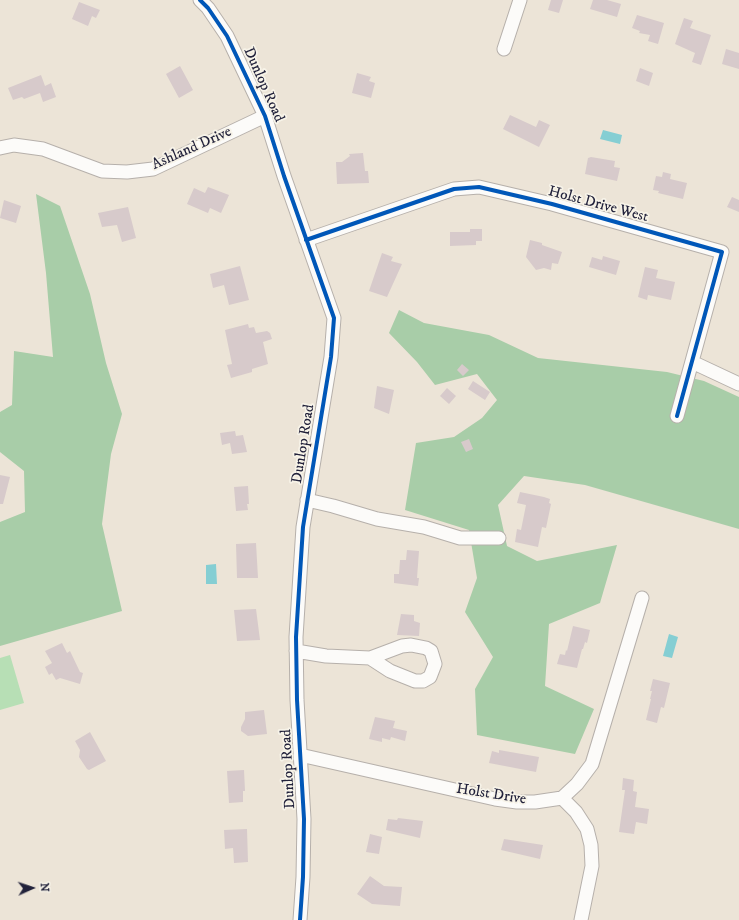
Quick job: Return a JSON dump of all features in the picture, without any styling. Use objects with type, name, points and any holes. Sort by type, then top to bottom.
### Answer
[{"type":"street","name":"Dunlop Road","points":[[200,0],[208,8],[227,36],[266,116],[306,240],[334,318],[331,357],[303,527],[296,651],[304,819],[304,877],[300,920]]},
{"type":"street","points":[[504,49],[520,0]]},
{"type":"street","name":"Ashland Drive","points":[[0,148],[14,145],[43,148],[102,171],[127,172],[153,169],[266,116]]},
{"type":"street","name":"Holst Drive West","points":[[306,240],[454,189],[479,187],[552,204],[722,252],[677,416]]},
{"type":"street","points":[[692,362],[739,384]]},
{"type":"street","points":[[307,500],[377,519],[424,527],[460,538],[499,538]]},
{"type":"street","points":[[581,920],[592,866],[591,845],[586,829],[576,812],[562,798],[577,784],[592,764],[599,746],[642,598]]},
{"type":"street","points":[[296,651],[326,656],[370,658]]},
{"type":"street","name":"Holst Drive","points":[[300,755],[502,800],[535,802],[562,798]]},
{"type":"green space","points":[[36,194],[60,206],[90,294],[106,363],[122,414],[111,454],[102,524],[122,611],[0,646],[0,522],[25,512],[24,471],[0,452],[0,412],[12,405],[14,351],[53,357],[46,273]]},
{"type":"green space","points":[[399,310],[424,323],[489,335],[538,358],[667,372],[704,381],[739,397],[739,529],[585,485],[524,476],[498,505],[507,546],[537,561],[617,545],[600,603],[549,624],[545,686],[594,709],[575,754],[477,735],[475,689],[493,657],[465,612],[477,578],[469,530],[405,510],[416,443],[454,437],[482,418],[497,400],[477,374],[435,385],[417,362],[389,333]]},
{"type":"green space","points":[[10,655],[24,703],[0,710],[0,658]]},
{"type":"water","points":[[603,130],[622,135],[620,144],[600,139]]},
{"type":"water","points":[[216,564],[217,584],[206,584],[206,565]]},
{"type":"water","points":[[669,634],[678,637],[672,658],[663,656]]},
{"type":"building","points":[[551,0],[563,0],[559,13],[548,10]]},
{"type":"building","points":[[593,0],[607,0],[621,4],[617,17],[590,9]]},
{"type":"building","points":[[79,2],[100,10],[96,18],[92,16],[88,26],[72,19]]},
{"type":"building","points":[[637,15],[664,23],[658,44],[648,41],[650,35],[639,33],[640,31],[632,28]]},
{"type":"building","points":[[684,18],[693,21],[690,28],[711,35],[701,65],[692,62],[695,53],[675,44]]},
{"type":"building","points":[[726,49],[739,53],[739,69],[722,64]]},
{"type":"building","points":[[180,66],[193,90],[179,98],[166,74]]},
{"type":"building","points":[[640,68],[653,73],[649,86],[636,81]]},
{"type":"building","points":[[357,73],[371,77],[369,81],[375,83],[371,98],[352,93]]},
{"type":"building","points":[[41,75],[45,86],[51,83],[56,97],[43,102],[40,93],[24,99],[22,97],[13,100],[8,88]]},
{"type":"building","points":[[510,115],[536,127],[539,120],[550,125],[539,147],[503,129]]},
{"type":"building","points":[[363,153],[365,171],[368,171],[369,183],[337,184],[336,162],[342,162],[350,156],[349,154]]},
{"type":"building","points":[[591,157],[615,161],[614,167],[620,168],[617,181],[585,174],[588,158]]},
{"type":"building","points":[[663,172],[671,174],[670,179],[687,183],[683,199],[658,193],[659,191],[653,190],[656,176],[662,177]]},
{"type":"building","points":[[208,187],[229,195],[221,213],[210,208],[208,213],[187,204],[194,188],[205,193]]},
{"type":"building","points":[[732,197],[739,200],[739,212],[727,207]]},
{"type":"building","points":[[4,200],[21,206],[16,223],[0,218]]},
{"type":"building","points":[[128,207],[136,238],[122,242],[117,225],[102,227],[98,213]]},
{"type":"building","points":[[470,229],[482,229],[482,241],[476,241],[476,245],[450,246],[450,232],[470,232]]},
{"type":"building","points":[[530,240],[542,243],[542,245],[562,252],[558,264],[552,263],[551,270],[544,268],[536,270],[526,257]]},
{"type":"building","points":[[382,253],[393,257],[391,261],[402,264],[387,297],[369,291]]},
{"type":"building","points":[[603,256],[620,261],[616,275],[589,267],[592,257],[602,260]]},
{"type":"building","points":[[240,266],[249,300],[229,305],[224,285],[213,288],[210,274]]},
{"type":"building","points":[[645,267],[658,270],[656,278],[675,282],[671,300],[648,295],[647,300],[638,297]]},
{"type":"building","points":[[248,324],[249,328],[254,327],[256,333],[267,331],[270,333],[272,339],[263,342],[268,364],[252,369],[252,372],[231,378],[227,365],[232,364],[225,330]]},
{"type":"building","points":[[462,364],[469,370],[463,376],[457,370]]},
{"type":"building","points":[[473,381],[490,392],[485,400],[468,389]]},
{"type":"building","points":[[377,386],[394,390],[389,414],[374,408]]},
{"type":"building","points":[[447,388],[456,396],[449,404],[440,396]]},
{"type":"building","points":[[235,431],[236,436],[243,435],[247,452],[232,454],[230,443],[222,445],[220,433]]},
{"type":"building","points":[[469,439],[473,449],[466,452],[461,442]]},
{"type":"building","points":[[0,475],[10,477],[3,504],[0,504]]},
{"type":"building","points":[[248,486],[248,510],[236,511],[234,487]]},
{"type":"building","points":[[520,492],[550,499],[549,503],[551,504],[546,528],[542,527],[538,547],[515,542],[517,529],[521,530],[526,505],[517,503]]},
{"type":"building","points":[[256,543],[258,578],[237,578],[236,544]]},
{"type":"building","points":[[407,550],[419,551],[417,578],[419,578],[418,586],[394,583],[394,574],[399,574],[400,560],[406,560]]},
{"type":"building","points":[[256,609],[260,640],[237,641],[234,610]]},
{"type":"building","points":[[401,614],[414,615],[414,621],[420,623],[419,636],[397,635]]},
{"type":"building","points":[[573,626],[590,630],[587,643],[585,642],[582,649],[577,668],[557,664],[560,654],[565,655],[566,650],[567,651]]},
{"type":"building","points":[[62,643],[67,653],[70,651],[80,672],[83,673],[80,684],[60,678],[56,680],[52,673],[49,675],[45,667],[52,663],[45,651]]},
{"type":"building","points":[[653,679],[670,683],[664,708],[661,707],[657,723],[646,720],[651,699],[652,691],[650,691]]},
{"type":"building","points":[[264,710],[267,734],[248,736],[241,731],[241,727],[245,719],[245,712]]},
{"type":"building","points":[[375,717],[395,721],[393,728],[407,731],[405,741],[391,737],[390,740],[382,738],[382,742],[369,739]]},
{"type":"building","points":[[90,732],[106,761],[89,770],[79,757],[80,750],[75,741]]},
{"type":"building","points":[[499,750],[539,757],[536,772],[489,763],[492,751],[499,753]]},
{"type":"building","points":[[244,770],[245,791],[243,791],[243,802],[229,803],[227,771]]},
{"type":"building","points":[[623,778],[634,780],[633,791],[637,792],[635,807],[649,809],[647,824],[636,822],[634,834],[619,832],[625,790],[622,790]]},
{"type":"building","points":[[398,818],[423,821],[420,838],[386,830],[388,819],[397,820]]},
{"type":"building","points":[[247,829],[248,862],[234,863],[233,848],[225,849],[224,830]]},
{"type":"building","points":[[370,834],[382,837],[379,854],[366,852]]},
{"type":"building","points":[[504,839],[543,845],[540,859],[501,850]]},
{"type":"building","points":[[370,876],[384,886],[402,887],[400,906],[372,904],[357,894]]},
{"type":"cycle path","points":[[200,0],[208,8],[227,36],[265,116],[284,176],[334,318],[331,357],[303,527],[296,637],[297,700],[304,819],[303,877],[300,920]]},
{"type":"cycle path","points":[[306,240],[454,189],[479,187],[552,204],[722,252],[677,416]]}]
